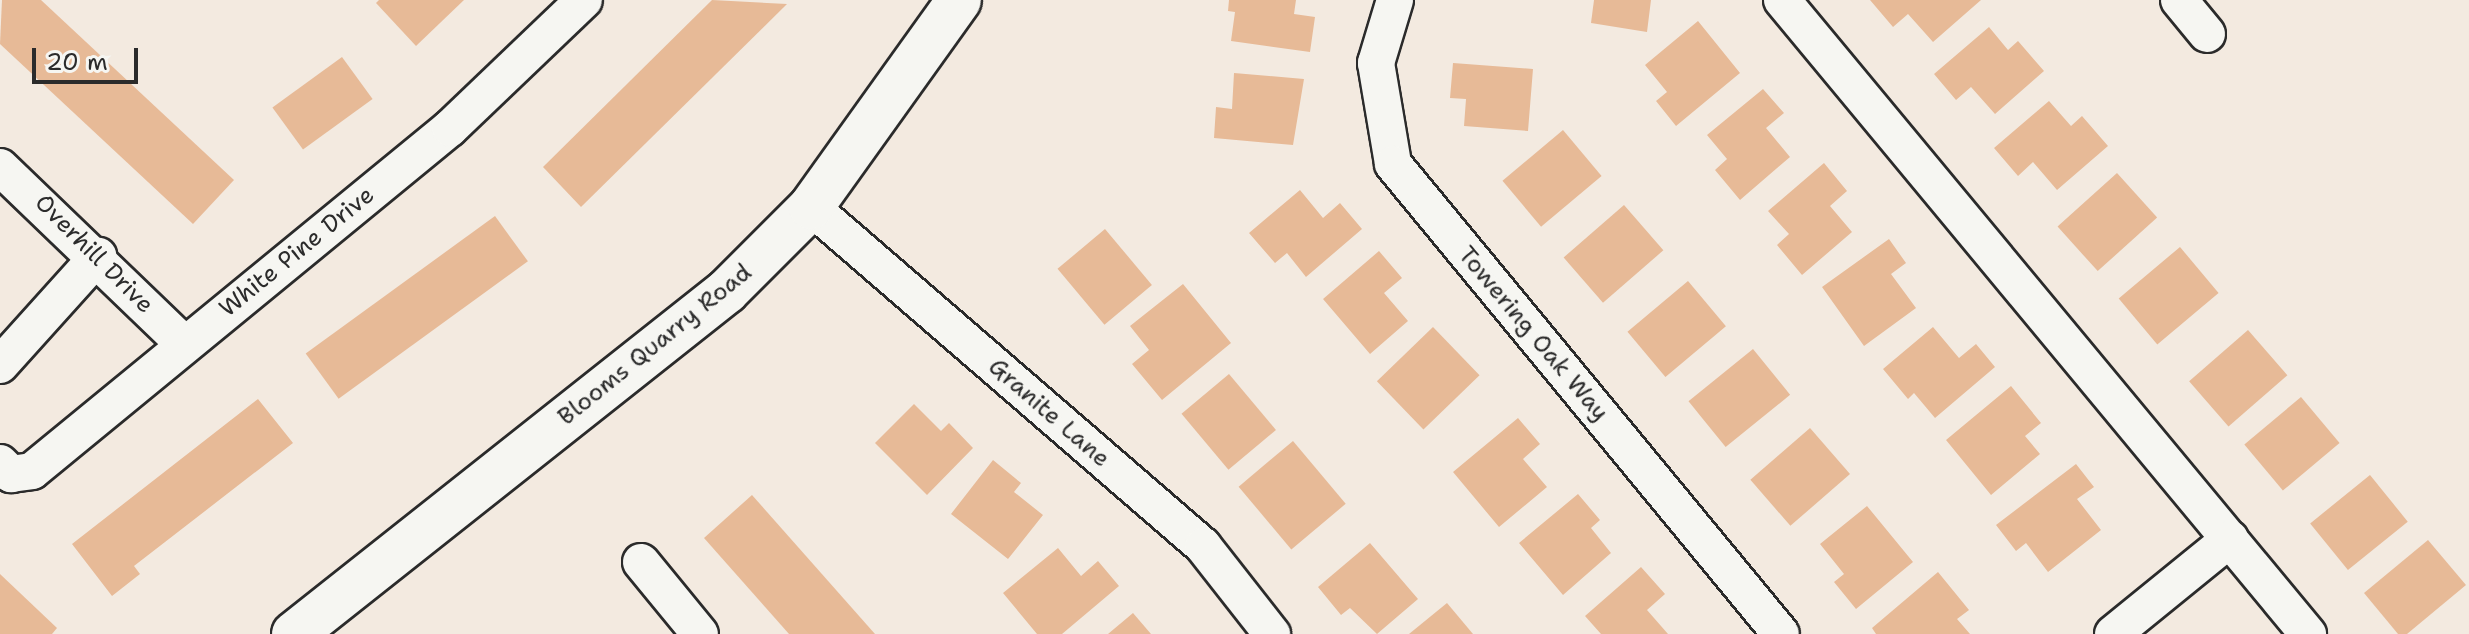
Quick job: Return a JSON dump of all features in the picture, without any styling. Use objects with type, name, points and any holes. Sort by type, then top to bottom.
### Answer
[{"type":"street","name":"White Pine Drive","points":[[0,463],[11,474],[32,471],[450,128],[584,0]]},
{"type":"street","name":"Blooms Quarry Road","points":[[294,634],[727,291],[811,207],[959,0]]},
{"type":"street","name":"Towering Oak Way","points":[[1395,0],[1376,63],[1393,164],[1781,634]]},
{"type":"street","points":[[1782,0],[2308,634]]},
{"type":"street","points":[[2179,0],[2207,34]]},
{"type":"street","name":"Overhill Drive","points":[[0,167],[98,256],[184,344]]},
{"type":"street","name":"Granite Lane","points":[[811,207],[1203,546],[1272,634]]},
{"type":"street","points":[[0,365],[98,256]]},
{"type":"street","points":[[2113,634],[2230,539]]},
{"type":"street","points":[[641,562],[700,634]]},
{"type":"building","points":[[2,0],[41,0],[234,180],[193,224],[0,44]]},
{"type":"building","points":[[379,0],[464,0],[416,46],[376,3]]},
{"type":"building","points":[[712,0],[787,4],[581,207],[543,167]]},
{"type":"building","points":[[1229,0],[1296,0],[1294,14],[1315,17],[1310,52],[1231,41],[1235,12],[1228,11]]},
{"type":"building","points":[[1594,0],[1651,0],[1647,32],[1591,23]]},
{"type":"building","points":[[1870,0],[1981,0],[1933,42],[1908,14],[1893,27]]},
{"type":"building","points":[[1698,21],[1740,73],[1676,126],[1656,101],[1667,92],[1645,65]]},
{"type":"building","points":[[1989,27],[2008,50],[2018,41],[2044,71],[1995,114],[1971,87],[1956,100],[1934,74]]},
{"type":"building","points":[[342,57],[373,99],[303,150],[272,108]]},
{"type":"building","points":[[1453,63],[1533,69],[1528,131],[1464,126],[1466,99],[1450,98]]},
{"type":"building","points":[[1234,73],[1304,79],[1293,145],[1214,138],[1216,107],[1232,109]]},
{"type":"building","points":[[1763,89],[1784,113],[1766,128],[1790,157],[1740,200],[1715,170],[1727,159],[1707,135]]},
{"type":"building","points":[[2049,101],[2071,126],[2082,116],[2108,146],[2057,190],[2033,162],[2018,176],[1994,148]]},
{"type":"building","points":[[1563,130],[1602,176],[1541,227],[1502,181]]},
{"type":"building","points":[[1824,163],[1847,191],[1830,206],[1852,232],[1802,275],[1777,245],[1789,234],[1768,211]]},
{"type":"building","points":[[2117,173],[2157,218],[2098,271],[2058,227]]},
{"type":"building","points":[[1300,190],[1323,218],[1340,203],[1362,229],[1306,277],[1287,253],[1275,263],[1249,233]]},
{"type":"building","points":[[1624,205],[1663,250],[1603,303],[1564,257]]},
{"type":"building","points":[[495,216],[528,261],[339,399],[306,354]]},
{"type":"building","points":[[1105,229],[1152,285],[1104,325],[1058,269]]},
{"type":"building","points":[[1889,239],[1906,263],[1891,274],[1916,308],[1864,346],[1822,287]]},
{"type":"building","points":[[2180,247],[2219,293],[2157,344],[2119,298]]},
{"type":"building","points":[[1379,251],[1402,278],[1384,293],[1408,321],[1370,354],[1323,299]]},
{"type":"building","points":[[1688,281],[1726,326],[1665,377],[1627,332]]},
{"type":"building","points":[[1183,284],[1231,343],[1162,400],[1132,364],[1149,350],[1130,326]]},
{"type":"building","points":[[1433,327],[1480,375],[1423,429],[1377,381]]},
{"type":"building","points":[[1933,327],[1959,358],[1976,344],[1995,367],[1935,418],[1914,393],[1908,399],[1883,369]]},
{"type":"building","points":[[2248,330],[2287,375],[2228,426],[2189,381]]},
{"type":"building","points":[[1753,349],[1790,395],[1726,447],[1688,401]]},
{"type":"building","points":[[1229,374],[1276,430],[1228,470],[1182,414]]},
{"type":"building","points":[[2011,386],[2041,423],[2025,436],[2040,454],[1991,495],[1946,440]]},
{"type":"building","points":[[2301,397],[2340,443],[2283,491],[2244,445]]},
{"type":"building","points":[[258,399],[293,443],[134,566],[140,574],[112,596],[72,544]]},
{"type":"building","points":[[914,404],[941,431],[949,423],[973,448],[927,495],[875,443]]},
{"type":"building","points":[[1518,418],[1540,444],[1523,459],[1547,487],[1499,527],[1453,472]]},
{"type":"building","points":[[1810,428],[1850,474],[1790,526],[1750,480]]},
{"type":"building","points":[[1293,441],[1346,504],[1291,549],[1239,487]]},
{"type":"building","points":[[993,460],[1021,483],[1014,492],[1043,515],[1008,559],[951,514]]},
{"type":"building","points":[[2076,464],[2094,487],[2077,499],[2101,530],[2048,572],[2026,543],[2016,551],[1996,525]]},
{"type":"building","points":[[2370,475],[2408,522],[2348,570],[2310,523]]},
{"type":"building","points":[[1578,494],[1600,520],[1591,528],[1611,553],[1563,595],[1519,543]]},
{"type":"building","points":[[752,495],[875,634],[789,634],[704,538]]},
{"type":"building","points":[[1867,506],[1913,562],[1856,609],[1834,582],[1844,574],[1820,544]]},
{"type":"building","points":[[2428,540],[2466,585],[2407,634],[2398,634],[2364,593]]},
{"type":"building","points":[[1370,543],[1418,599],[1377,634],[1350,608],[1341,615],[1318,587]]},
{"type":"building","points":[[1058,548],[1081,576],[1098,561],[1119,586],[1062,634],[1037,634],[1003,593]]},
{"type":"building","points":[[1641,567],[1665,594],[1647,610],[1668,634],[1601,634],[1585,616]]},
{"type":"building","points":[[1938,572],[1969,610],[1957,619],[1970,634],[1876,634],[1872,628]]},
{"type":"building","points":[[0,574],[57,628],[52,634],[0,634]]},
{"type":"building","points":[[1447,603],[1473,634],[1409,634]]},
{"type":"building","points":[[1133,613],[1151,634],[1108,634]]}]
